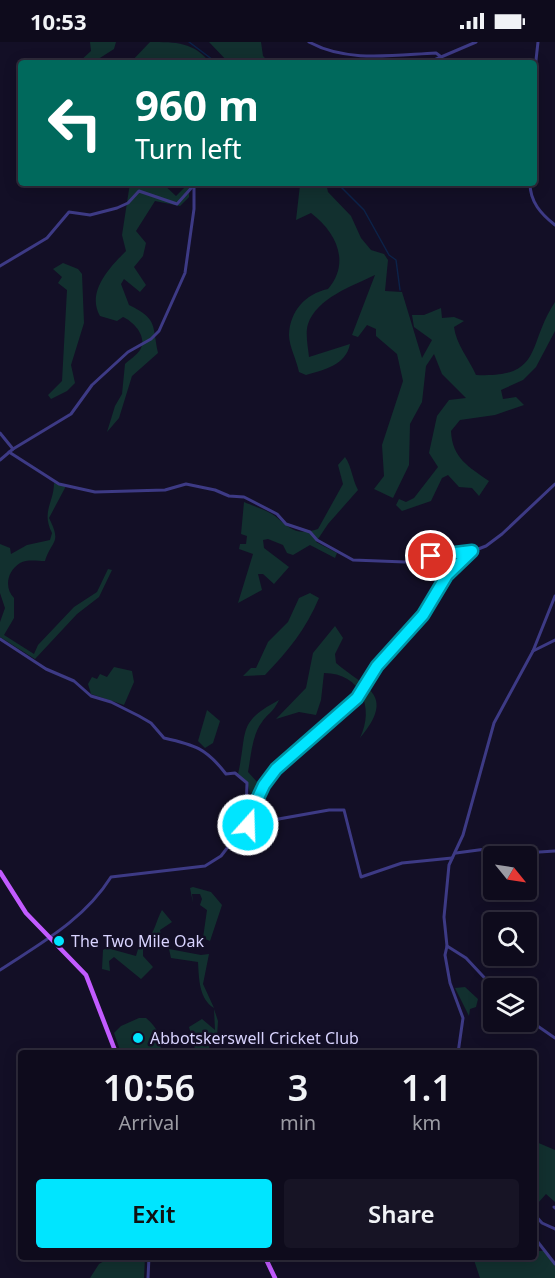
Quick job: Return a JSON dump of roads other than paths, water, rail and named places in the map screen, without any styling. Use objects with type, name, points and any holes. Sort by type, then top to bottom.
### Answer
[{"type":"main road","points":[[0,872],[26,913],[78,965],[90,981],[115,1050]]},
{"type":"main road","points":[[266,1260],[275,1278]]},
{"type":"street","points":[[309,42],[325,49],[375,58],[436,53],[440,56]]},
{"type":"street","points":[[433,60],[476,42]]},
{"type":"street","points":[[536,60],[538,42]]},
{"type":"street","points":[[0,266],[47,238],[69,212],[90,215],[117,208],[128,203],[139,190],[177,204],[192,186]]},
{"type":"street","points":[[0,460],[71,414],[92,385],[128,352],[159,331],[185,273],[194,209],[194,186]]},
{"type":"street","points":[[530,186],[530,193],[541,215],[555,225]]},
{"type":"street","points":[[0,433],[11,451],[58,484],[95,492],[165,490],[186,484],[215,490],[229,496],[244,497],[277,514],[286,524],[310,532],[317,540],[353,560],[405,562],[468,549],[472,551]]},
{"type":"street","points":[[0,970],[50,939],[87,908],[111,877],[210,865],[225,853],[249,819],[264,785],[276,769],[357,698],[377,666],[423,615],[447,575],[472,551],[486,546],[502,534],[555,484]]},
{"type":"street","points":[[459,1050],[463,1018],[446,969],[447,946],[444,917],[452,858],[456,853],[477,788],[490,733],[533,651],[555,596]]},
{"type":"street","points":[[0,639],[46,669],[74,681],[91,696],[151,723],[164,738],[200,747],[220,765],[226,774],[235,773],[247,783],[246,812],[249,819]]},
{"type":"street","points":[[533,651],[555,640]]},
{"type":"street","points":[[245,825],[329,810],[344,810],[361,877],[402,862],[452,858]]},
{"type":"street","points":[[456,853],[486,849],[524,853],[555,851]]},
{"type":"street","points":[[447,946],[465,958],[484,978]]},
{"type":"street","points":[[537,1026],[555,1038]]},
{"type":"street","points":[[537,1217],[542,1223],[555,1229]]},
{"type":"street","points":[[537,1241],[555,1264]]},
{"type":"street","points":[[148,1278],[149,1260]]},
{"type":"waterway","points":[[189,42],[213,60]]},
{"type":"waterway","points":[[340,186],[364,210],[389,255],[396,260],[400,290]]},
{"type":"place","name":"The Two Mile Oak","points":[[59,941]]},
{"type":"place","name":"Abbotskerswell Cricket Club","points":[[138,1038]]}]
